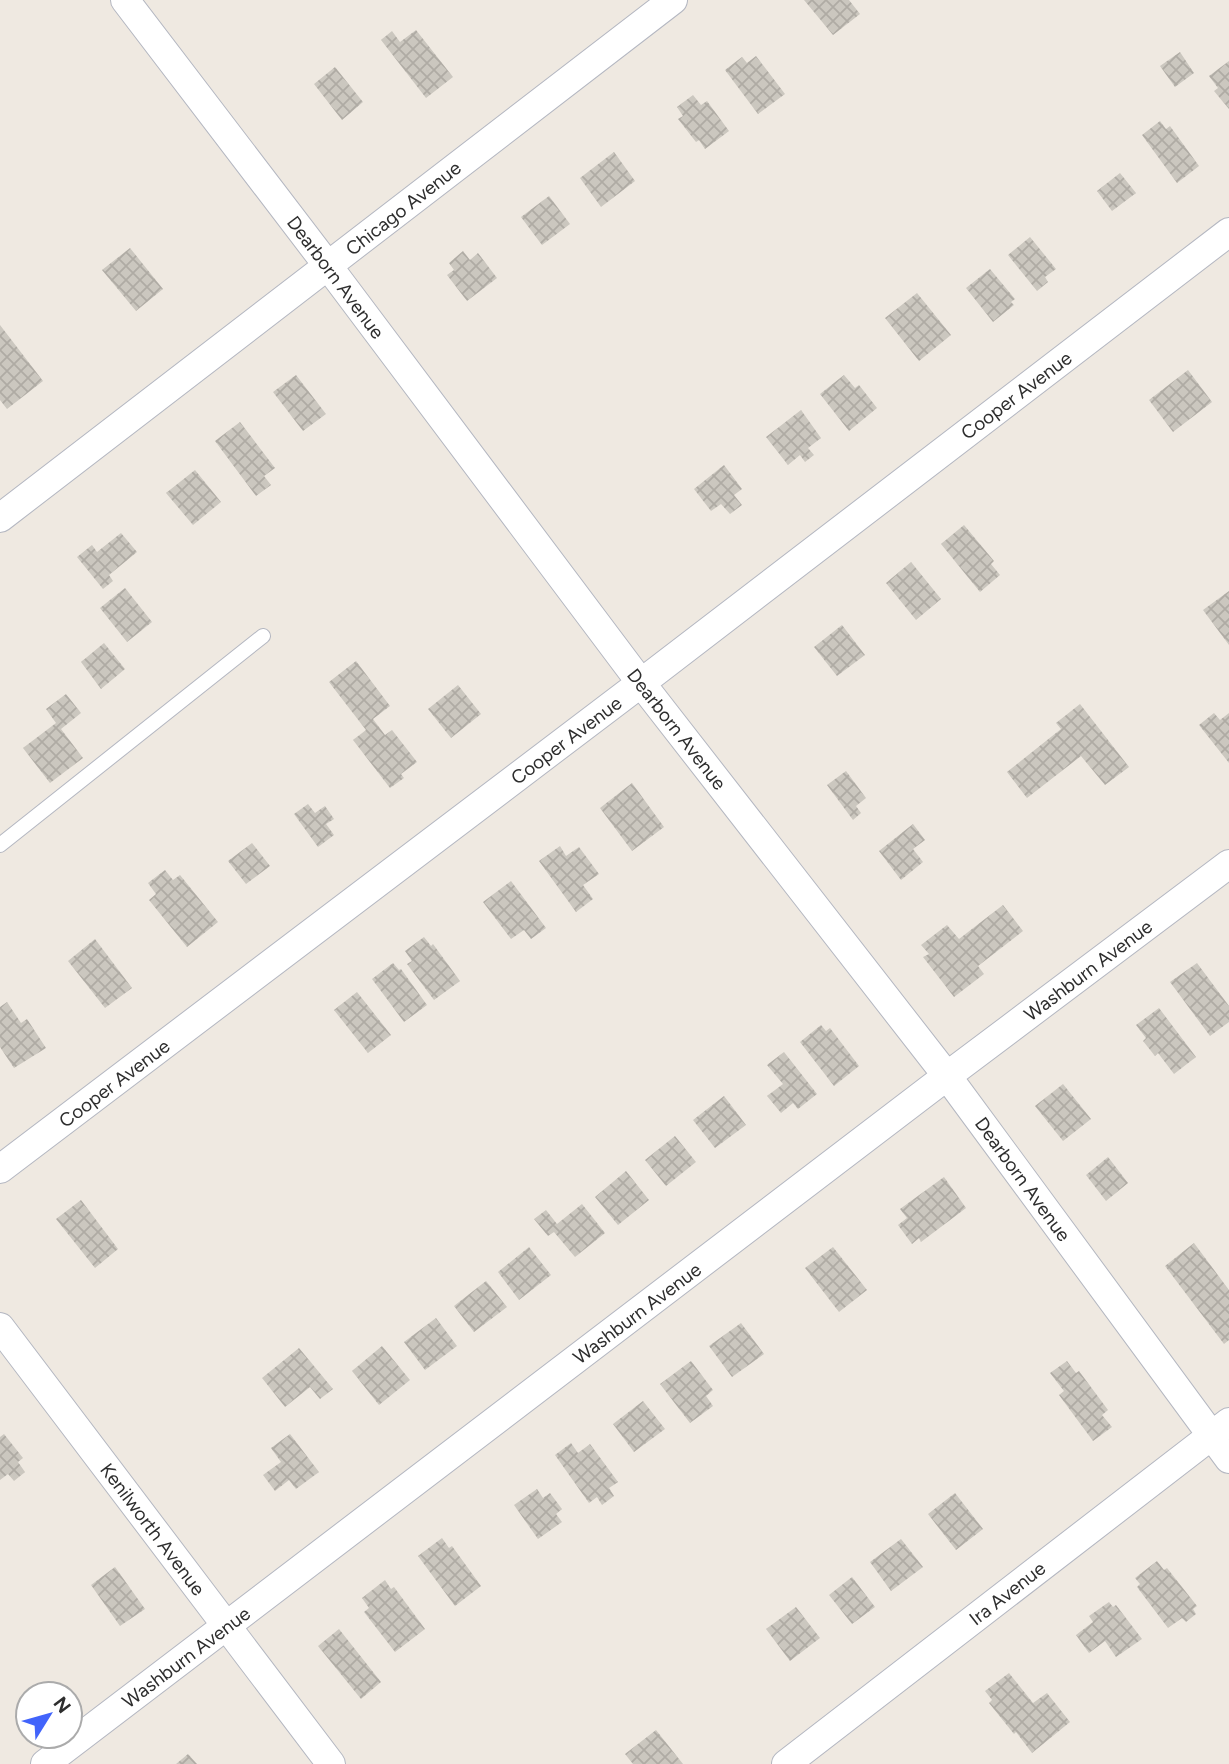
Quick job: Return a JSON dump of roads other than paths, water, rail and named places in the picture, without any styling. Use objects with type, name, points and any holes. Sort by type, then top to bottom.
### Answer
[{"type":"street","name":"Dearborn Avenue","points":[[125,0],[640,683],[1220,1429],[1229,1459]]},
{"type":"street","name":"Chicago Avenue","points":[[0,517],[673,0]]},
{"type":"street","name":"Cooper Avenue","points":[[0,1169],[1229,232]]},
{"type":"street","name":"Washburn Avenue","points":[[45,1764],[1229,864]]},
{"type":"street","name":"Kenilworth Avenue","points":[[0,1327],[331,1764]]},
{"type":"street","name":"Ira Avenue","points":[[786,1764],[1220,1429]]},
{"type":"lane","points":[[0,845],[263,636]]}]
